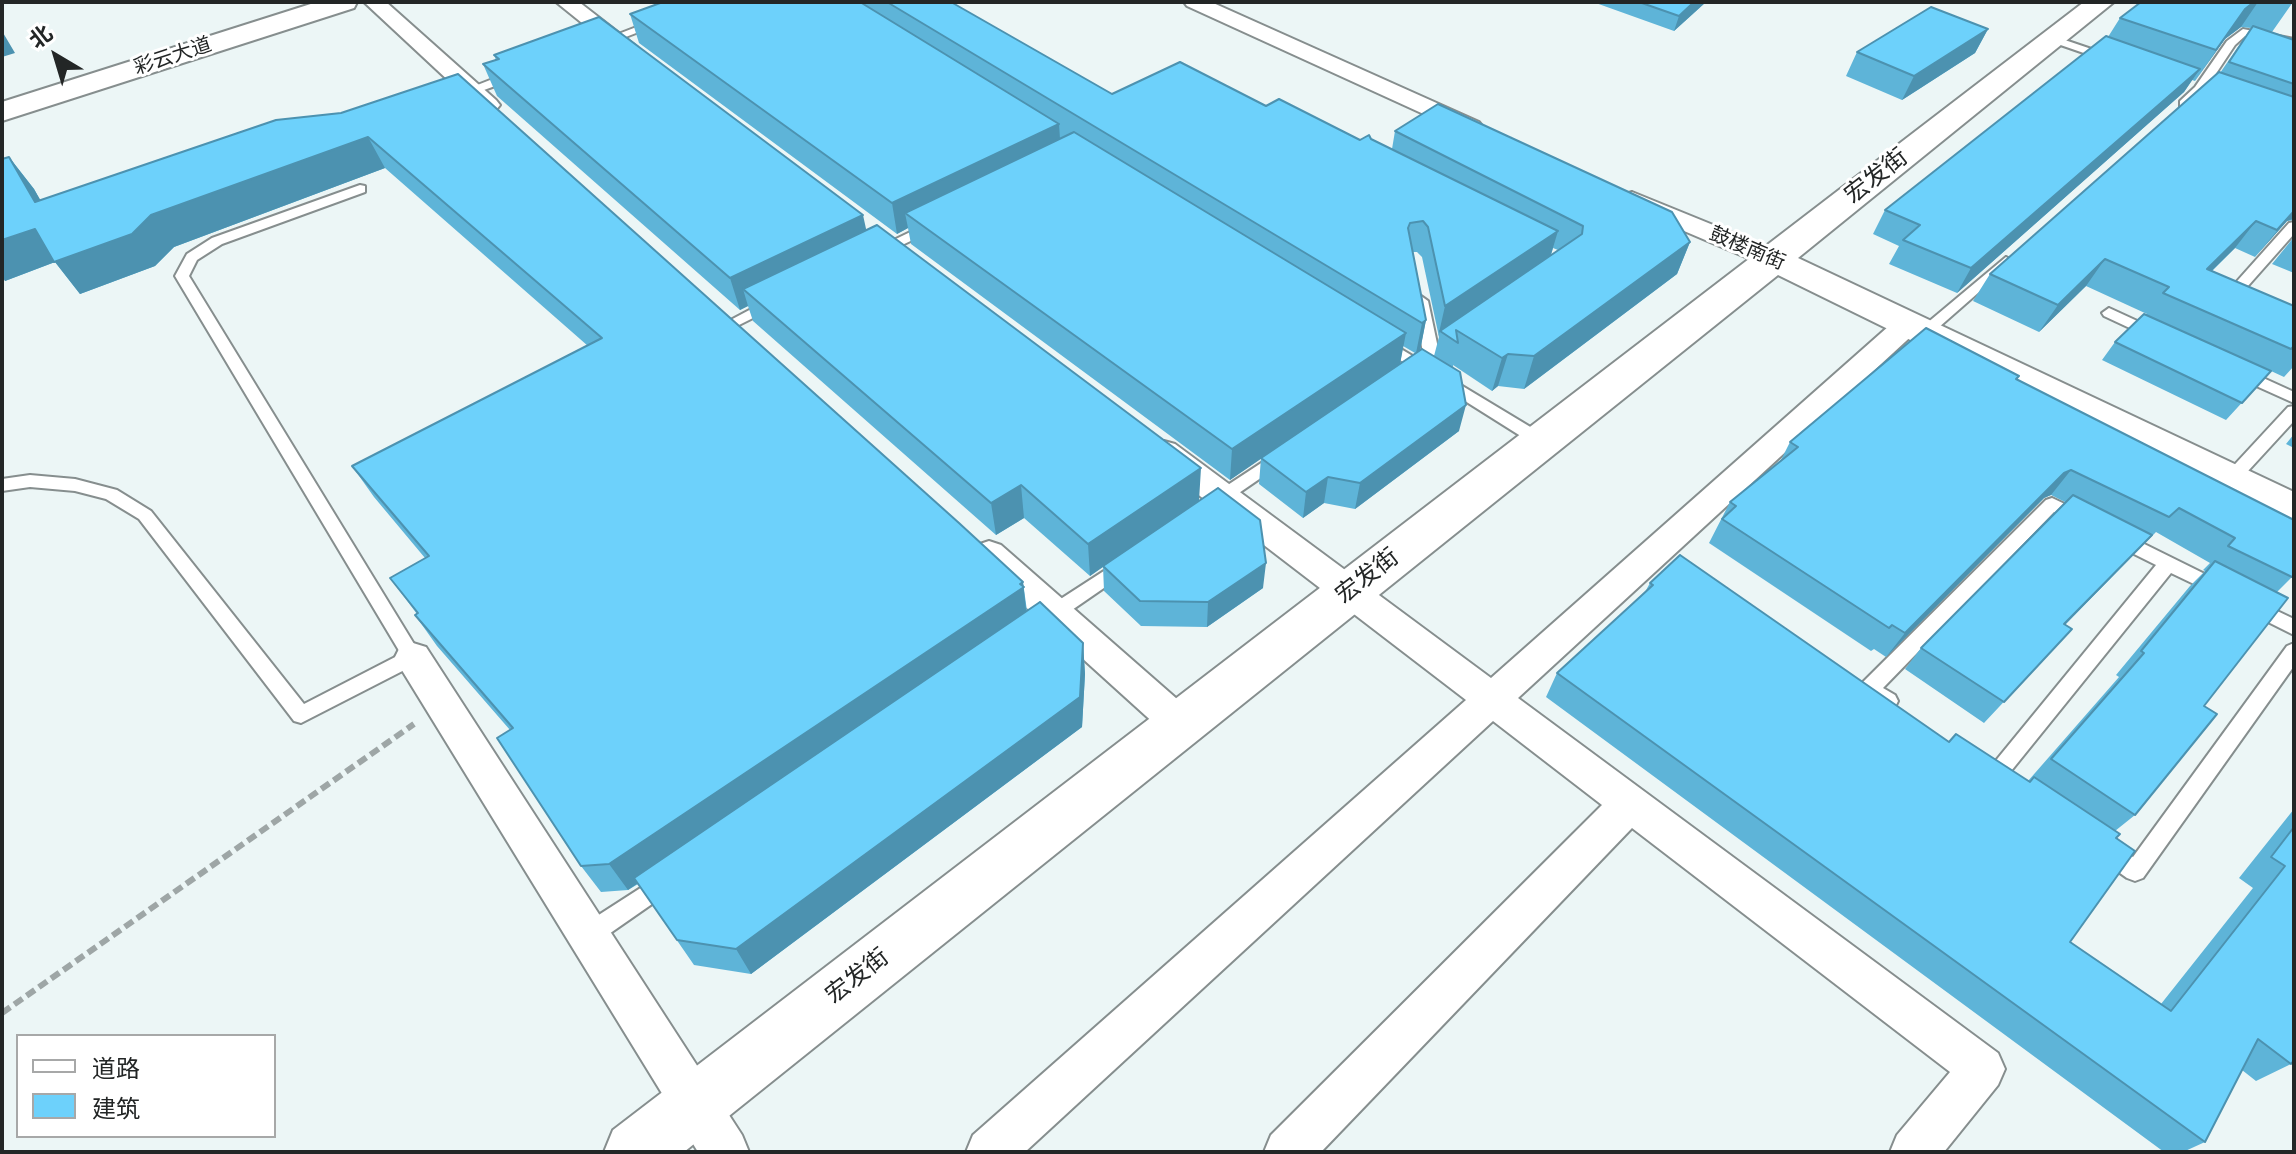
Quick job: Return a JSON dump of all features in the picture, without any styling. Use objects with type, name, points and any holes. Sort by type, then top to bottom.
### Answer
[{"type":"street","name":"彩云大道","points":[[2,93],[289,2]]},
{"type":"street","name":"彩云大道","points":[[2,112],[344,2]]},
{"type":"street","points":[[374,2],[507,121]]},
{"type":"street","points":[[566,2],[652,67]]},
{"type":"street","points":[[1194,2],[1492,137]]},
{"type":"street","name":"宏发街","points":[[635,1152],[2101,2]]},
{"type":"street","name":"鼓楼南街","points":[[1605,188],[1773,259],[2294,510]]},
{"type":"street","points":[[865,227],[914,264]]},
{"type":"street","points":[[708,302],[755,344]]},
{"type":"street","points":[[990,1152],[1491,699],[1916,328]]},
{"type":"street","points":[[1148,441],[1982,1069],[1914,1152]]},
{"type":"street","points":[[974,540],[1180,724]]},
{"type":"street","points":[[413,657],[725,1152]]},
{"type":"street","points":[[1288,1152],[1630,803]]},
{"type":"lane","points":[[586,49],[672,18]]},
{"type":"lane","points":[[2175,111],[2206,93],[2238,45],[2243,32],[2294,42]]},
{"type":"lane","points":[[2053,39],[2126,65]]},
{"type":"lane","points":[[443,101],[528,69]]},
{"type":"lane","points":[[2184,85],[2206,93]]},
{"type":"lane","points":[[2,485],[30,481],[75,485],[111,494],[145,515],[301,715],[413,657],[182,276],[192,257],[217,241],[360,189]]},
{"type":"lane","points":[[861,260],[943,220]]},
{"type":"lane","points":[[2238,309],[2225,303],[2294,226]]},
{"type":"lane","points":[[1916,328],[2020,248]]},
{"type":"lane","points":[[1418,285],[1423,358]]},
{"type":"lane","points":[[732,323],[789,295]]},
{"type":"lane","points":[[2109,313],[2166,339]]},
{"type":"lane","points":[[1374,338],[1423,358],[1541,441]]},
{"type":"lane","points":[[2223,365],[2294,398]]},
{"type":"lane","points":[[2231,479],[2294,411]]},
{"type":"lane","points":[[1196,514],[1299,443]]},
{"type":"lane","points":[[1907,715],[1869,689],[2052,504],[2294,628]]},
{"type":"lane","points":[[1029,630],[1145,550]]},
{"type":"lane","points":[[1996,775],[2168,563]]},
{"type":"lane","points":[[2085,836],[2135,871],[2294,651]]},
{"type":"lane","points":[[588,935],[679,872]]},
{"type":"path","points":[[2,1013],[442,704]]},
{"type":"building","points":[[663,2],[860,2],[1059,124],[892,203],[630,14]]},
{"type":"building","points":[[887,2],[951,2],[1112,94],[1180,62],[1266,106],[1279,99],[1360,140],[1369,135],[1371,139],[1558,231],[1445,306],[1428,227],[1423,221],[1410,223],[1408,228],[1426,320],[1422,323]]},
{"type":"building","points":[[1639,2],[1694,2],[1679,16]]},
{"type":"building","points":[[2141,2],[2254,2],[2245,9],[2216,50],[2120,18]]},
{"type":"building","points":[[1931,7],[1988,29],[1914,76],[1857,52]]},
{"type":"building","points":[[599,17],[863,215],[730,278],[483,64],[499,59],[494,55]]},
{"type":"building","points":[[2253,26],[2294,40],[2294,84],[2229,62]]},
{"type":"building","points":[[2106,36],[2200,69],[1971,268],[1903,240],[1920,225],[1885,210]]},
{"type":"building","points":[[2219,72],[2294,97],[2294,211],[2277,230],[2256,221],[2207,269],[2294,306],[2294,346],[2291,349],[2163,293],[2169,287],[2105,259],[2058,305],[1990,274]]},
{"type":"building","points":[[458,74],[959,523],[1023,582],[1020,584],[1024,587],[609,864],[581,866],[497,738],[513,728],[415,615],[418,613],[390,578],[429,556],[352,466],[602,338],[368,137],[151,215],[132,234],[54,262],[35,229],[2,240],[2,159],[9,157],[35,202],[276,120],[341,113]]},
{"type":"building","points":[[1438,104],[1672,212],[1690,242],[1534,356],[1508,354],[1502,358],[1456,330],[1458,343],[1440,331],[1582,234],[1583,226],[1395,131]]},
{"type":"building","points":[[1074,132],[1406,333],[1232,449],[905,213]]},
{"type":"building","points":[[877,225],[1201,468],[1088,544],[1021,485],[991,503],[743,289]]},
{"type":"building","points":[[2144,314],[2271,371],[2242,403],[2115,342]]},
{"type":"building","points":[[1926,328],[2019,376],[2016,379],[2294,520],[2294,575],[2292,577],[2228,546],[2235,538],[2179,508],[2169,517],[2071,470],[2064,473],[1905,633],[1892,625],[1889,628],[1722,519],[1736,506],[1730,502],[1798,447],[1790,442]]},
{"type":"building","points":[[1422,349],[1460,372],[1466,405],[1360,483],[1328,477],[1306,492],[1261,458]]},
{"type":"building","points":[[1218,488],[1260,520],[1266,563],[1208,602],[1140,601],[1103,566]]},
{"type":"building","points":[[2073,495],[2152,535],[2064,624],[2072,629],[2004,702],[1921,648]]},
{"type":"building","points":[[1680,555],[1949,742],[1956,734],[2030,782],[2034,777],[2120,834],[2116,838],[2135,851],[2070,942],[2171,1011],[2285,866],[2271,857],[2294,827],[2294,1060],[2291,1064],[2258,1039],[2205,1142],[1557,673],[1653,585],[1650,583]]},
{"type":"building","points":[[2215,561],[2288,598],[2204,706],[2217,714],[2135,815],[2051,759],[2144,653],[2141,651]]},
{"type":"building","points":[[1040,602],[1083,643],[1080,697],[736,949],[677,940],[634,878]]}]
